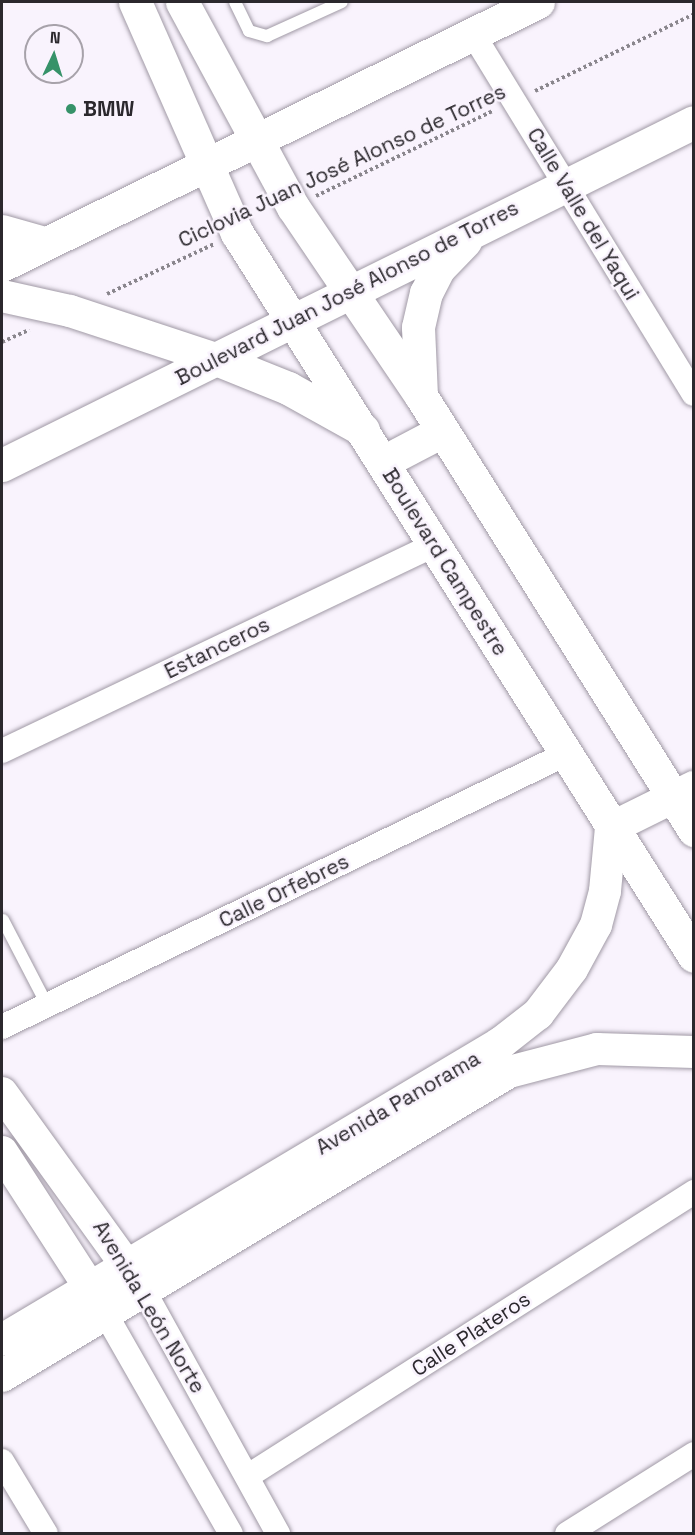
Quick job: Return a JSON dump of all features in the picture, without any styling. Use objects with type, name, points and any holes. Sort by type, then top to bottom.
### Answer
[{"type":"main road","name":"Boulevard Campestre","points":[[135,2],[237,233],[295,317],[433,545],[693,956]]},
{"type":"main road","points":[[182,2],[293,207],[347,293],[421,396],[683,792],[693,830]]},
{"type":"main road","points":[[2,265],[538,2]]},
{"type":"main road","name":"Boulevard Juan José Alonso de Torres","points":[[2,465],[482,224],[693,122]]},
{"type":"main road","points":[[421,396],[417,327],[426,293],[438,269],[482,224]]},
{"type":"main road","points":[[216,359],[288,388],[363,430]]},
{"type":"main road","points":[[383,462],[442,431]]},
{"type":"street","name":"Calle Valle del Yaqui","points":[[474,34],[564,186],[693,393]]},
{"type":"street","points":[[2,231],[45,243]]},
{"type":"street","points":[[2,296],[70,311],[216,359]]},
{"type":"street","name":"Estanceros","points":[[2,751],[433,545]]},
{"type":"street","name":"Calle Orfebres","points":[[2,1027],[566,754]]},
{"type":"street","points":[[611,828],[683,792]]},
{"type":"street","name":"Avenida Panorama","points":[[2,1340],[87,1284],[502,1042],[538,1014],[572,969],[596,925],[605,891],[611,828]]},
{"type":"street","name":"Avenida Panorama","points":[[2,1376],[143,1289],[509,1072],[597,1049],[693,1052]]},
{"type":"street","name":"Avenida León Norte","points":[[2,1093],[143,1289],[278,1533]]},
{"type":"street","name":"Avenida León Norte","points":[[2,1152],[105,1313],[231,1533]]},
{"type":"street","name":"Calle Plateros","points":[[248,1476],[693,1192]]},
{"type":"street","points":[[567,1533],[693,1454]]},
{"type":"street","points":[[2,1461],[46,1533]]},
{"type":"lane","points":[[234,2],[249,31],[267,36],[342,2]]},
{"type":"lane","points":[[3,920],[47,1005]]},
{"type":"path","name":"Ciclovia Juan José Alonso de Torres","points":[[293,207],[693,14]]},
{"type":"path","name":"Ciclovia Juan José Alonso de Torres","points":[[2,342],[237,233]]},
{"type":"place","name":"BMW","points":[[71,109]]}]
